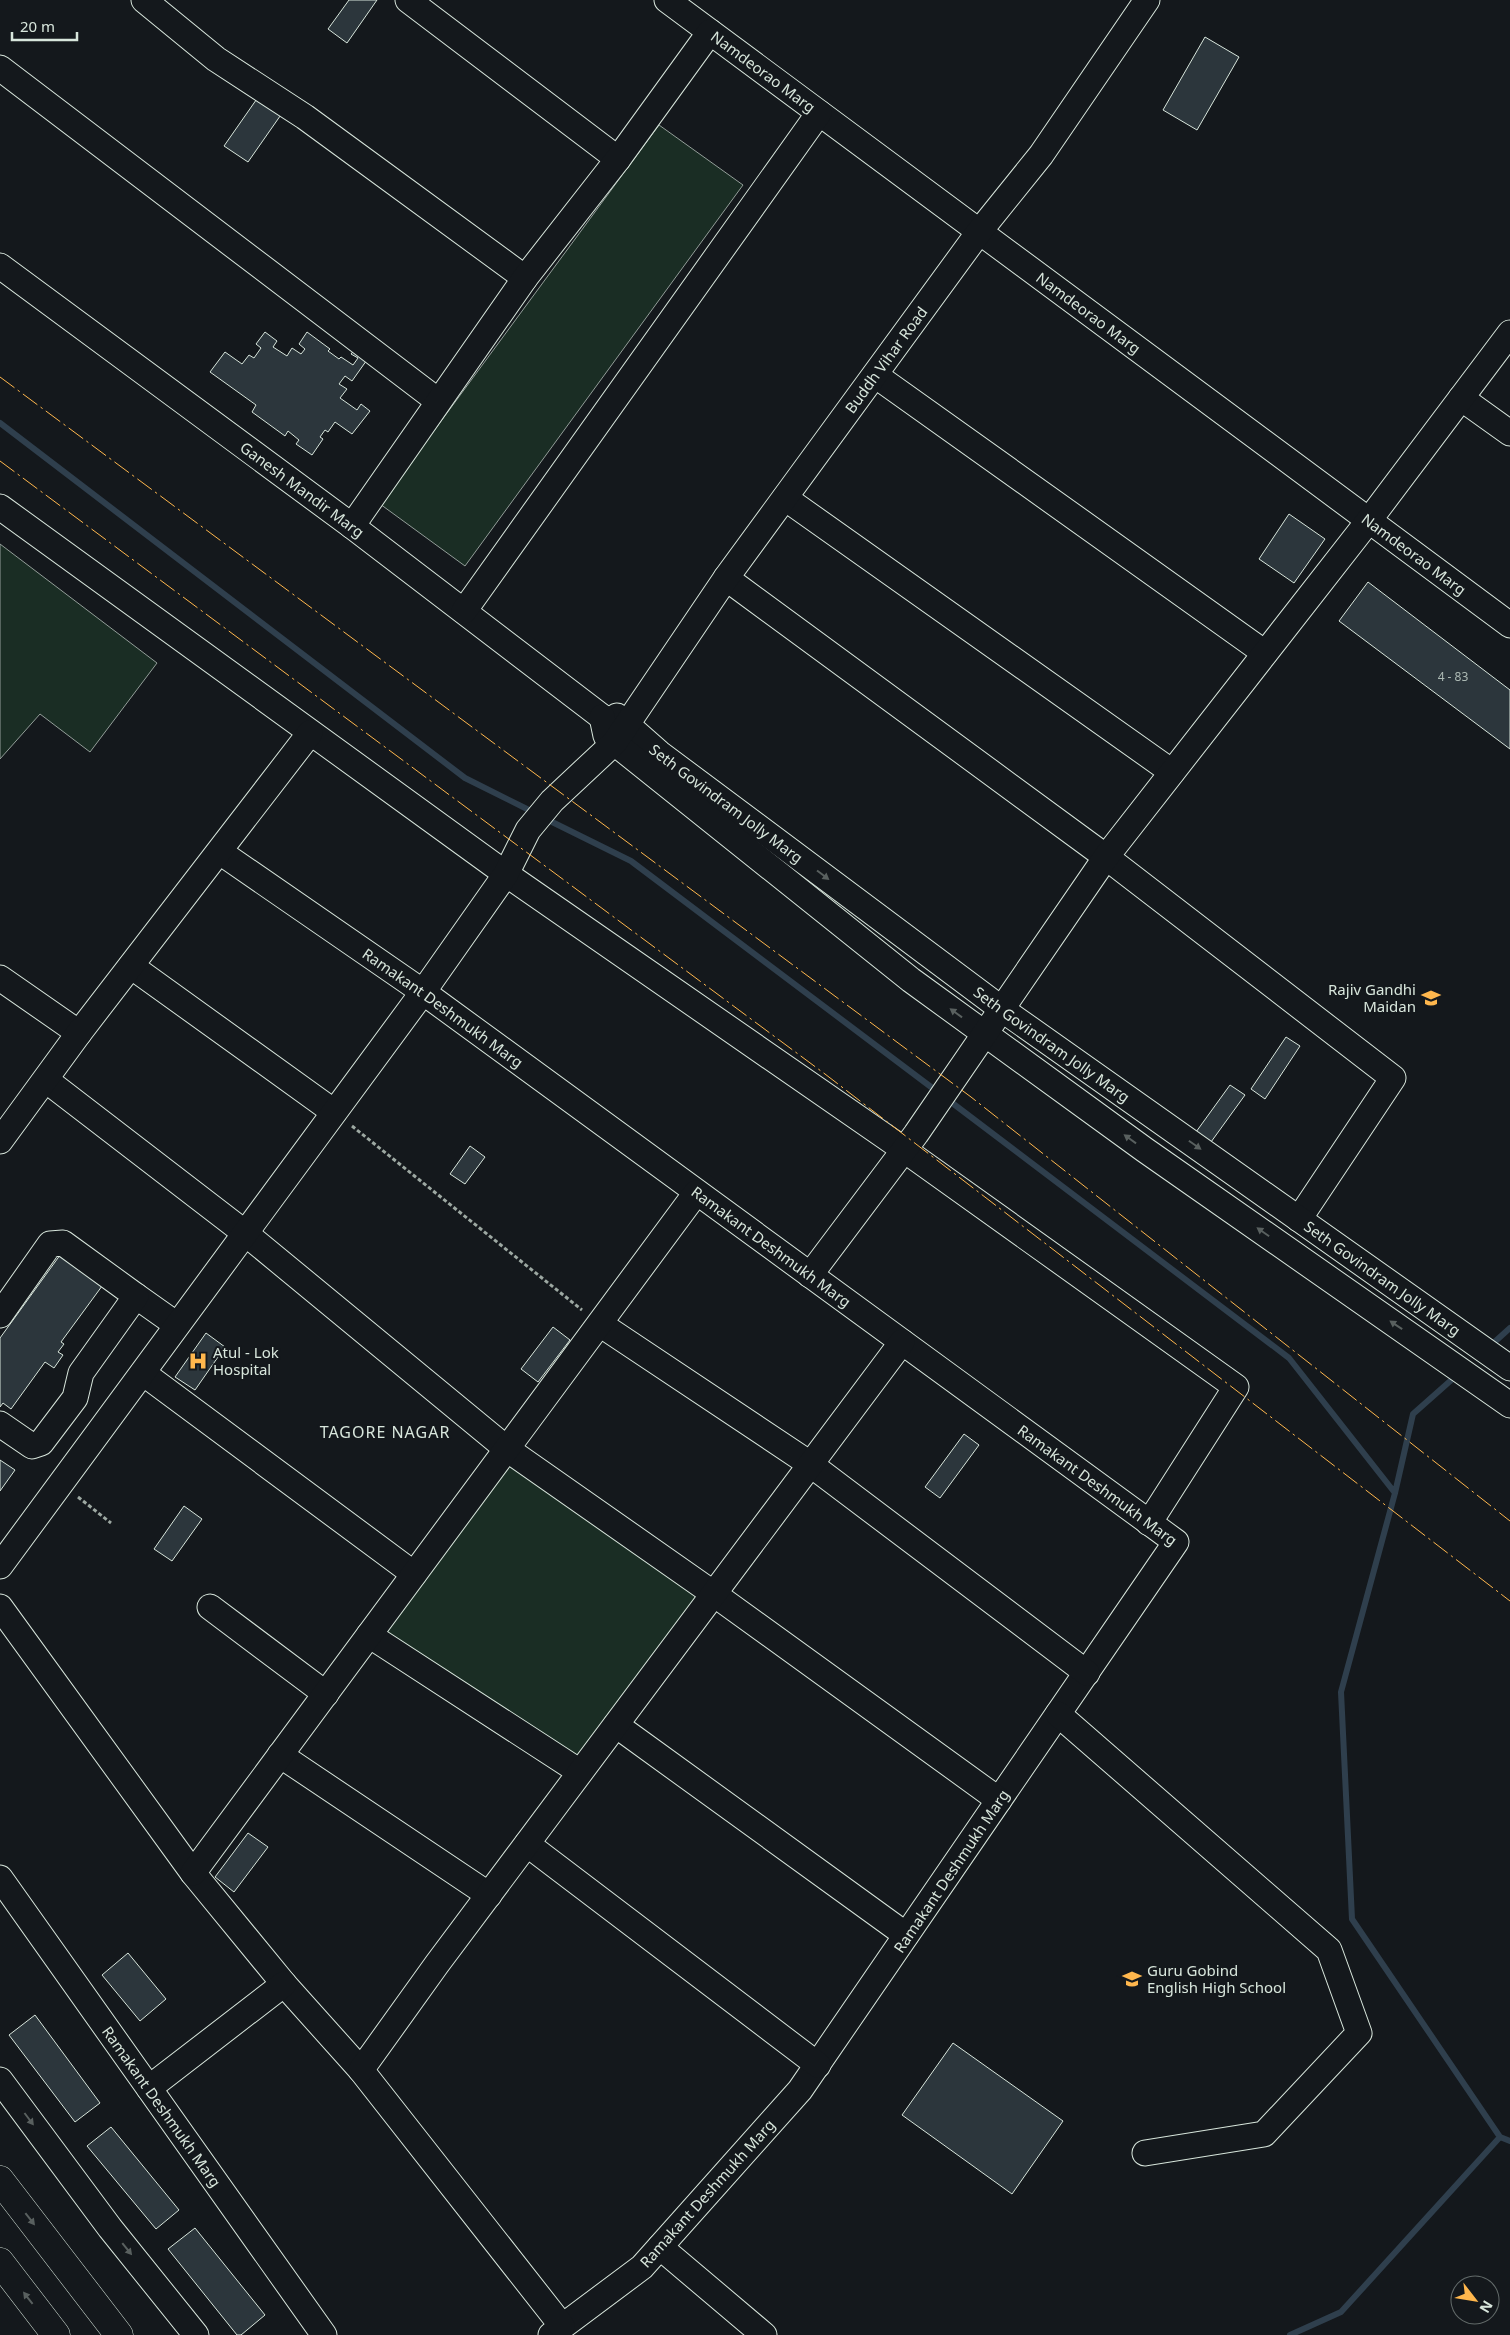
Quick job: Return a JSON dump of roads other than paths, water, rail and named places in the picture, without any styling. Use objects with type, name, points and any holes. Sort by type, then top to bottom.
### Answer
[{"type":"highway","points":[[0,2180],[119,2335]]},
{"type":"highway","points":[[0,2262],[56,2335]]},
{"type":"street","points":[[144,0],[216,60],[305,117],[525,278]]},
{"type":"street","points":[[408,0],[618,159]]},
{"type":"street","name":"Namdeorao Marg","points":[[667,0],[1370,519],[1510,625]]},
{"type":"street","name":"Buddh Vihar Road","points":[[0,1566],[423,992],[506,874],[528,830],[552,802],[622,733],[726,578],[979,232],[1041,155],[1147,0]]},
{"type":"street","points":[[352,526],[525,278],[618,159],[710,32]]},
{"type":"street","points":[[0,68],[438,401]]},
{"type":"street","points":[[464,611],[819,114]]},
{"type":"street","name":"Ganesh Mandir Marg","points":[[0,266],[352,526],[602,716]]},
{"type":"street","points":[[810,1275],[910,1142],[1003,1010],[1106,857],[1370,519],[1510,333]]},
{"type":"street","points":[[875,375],[1265,653]]},
{"type":"street","points":[[1461,398],[1510,433]]},
{"type":"street","points":[[785,498],[1172,772]]},
{"type":"street","points":[[0,507],[506,874],[910,1142],[1236,1387],[1149,1522]]},
{"type":"street","points":[[726,578],[1106,857],[1394,1078],[1300,1219]]},
{"type":"street","name":"Seth Govindram Jolly Marg","points":[[602,716],[619,716],[622,733],[659,752],[1003,1010],[1449,1323],[1501,1356]]},
{"type":"street","points":[[0,1141],[79,1033],[220,852],[310,732]]},
{"type":"street","points":[[622,733],[911,980],[1145,1150],[1510,1405]]},
{"type":"street","name":"Ramakant Deshmukh Marg","points":[[220,852],[423,992],[1176,1542],[800,2090],[642,2267],[557,2330]]},
{"type":"street","points":[[131,966],[334,1112]]},
{"type":"street","points":[[0,978],[79,1033]]},
{"type":"street","points":[[46,1080],[245,1233],[507,1449],[714,1594],[999,1800]]},
{"type":"street","points":[[192,1873],[696,1193]]},
{"type":"street","points":[[0,1315],[50,1244],[64,1243],[177,1325]]},
{"type":"street","points":[[0,1424],[32,1446],[40,1443],[76,1398],[81,1373],[136,1296]]},
{"type":"street","points":[[1430,1349],[1449,1323]]},
{"type":"street","points":[[600,1324],[810,1464],[1087,1673]]},
{"type":"street","points":[[361,2070],[488,1895],[902,1342]]},
{"type":"street","points":[[1473,1379],[1501,1356]]},
{"type":"street","points":[[143,1373],[414,1574]]},
{"type":"street","points":[[76,1398],[107,1422]]},
{"type":"street","points":[[0,1607],[192,1873],[284,1984],[361,2070],[557,2330]]},
{"type":"street","points":[[210,1607],[326,1694]]},
{"type":"street","points":[[369,1635],[580,1772]]},
{"type":"street","points":[[1058,1714],[1329,1950],[1359,2033],[1264,2134],[1145,2153]]},
{"type":"street","points":[[616,1725],[906,1936]]},
{"type":"street","points":[[280,1755],[488,1895]]},
{"type":"street","points":[[527,1844],[818,2065]]},
{"type":"street","name":"Ramakant Deshmukh Marg","points":[[0,1878],[324,2335]]},
{"type":"street","points":[[149,2088],[284,1984]]},
{"type":"street","points":[[0,2080],[110,2228],[196,2335]]},
{"type":"street","points":[[660,2247],[764,2335]]},
{"type":"waterway","points":[[0,423],[465,778],[535,813]]},
{"type":"waterway","points":[[544,818],[631,861],[939,1093]]},
{"type":"waterway","points":[[947,1099],[1289,1358],[1395,1493]]},
{"type":"waterway","points":[[1489,1347],[1510,1328]]},
{"type":"waterway","points":[[1457,1375],[1413,1414],[1395,1493],[1341,1692],[1352,1919],[1500,2137]]},
{"type":"waterway","points":[[1290,2335],[1341,2312],[1500,2137],[1510,2141]]},
{"type":"place","name":"Rajiv Gandhi Maidan","points":[[1431,998]]},
{"type":"place","name":"Atul - Lok Hospital","points":[[198,1361]]},
{"type":"place","name":"Guru Gobind English High School","points":[[1132,1979]]},
{"type":"district","name":"TAGORE NAGAR","points":[[385,1432]]}]
